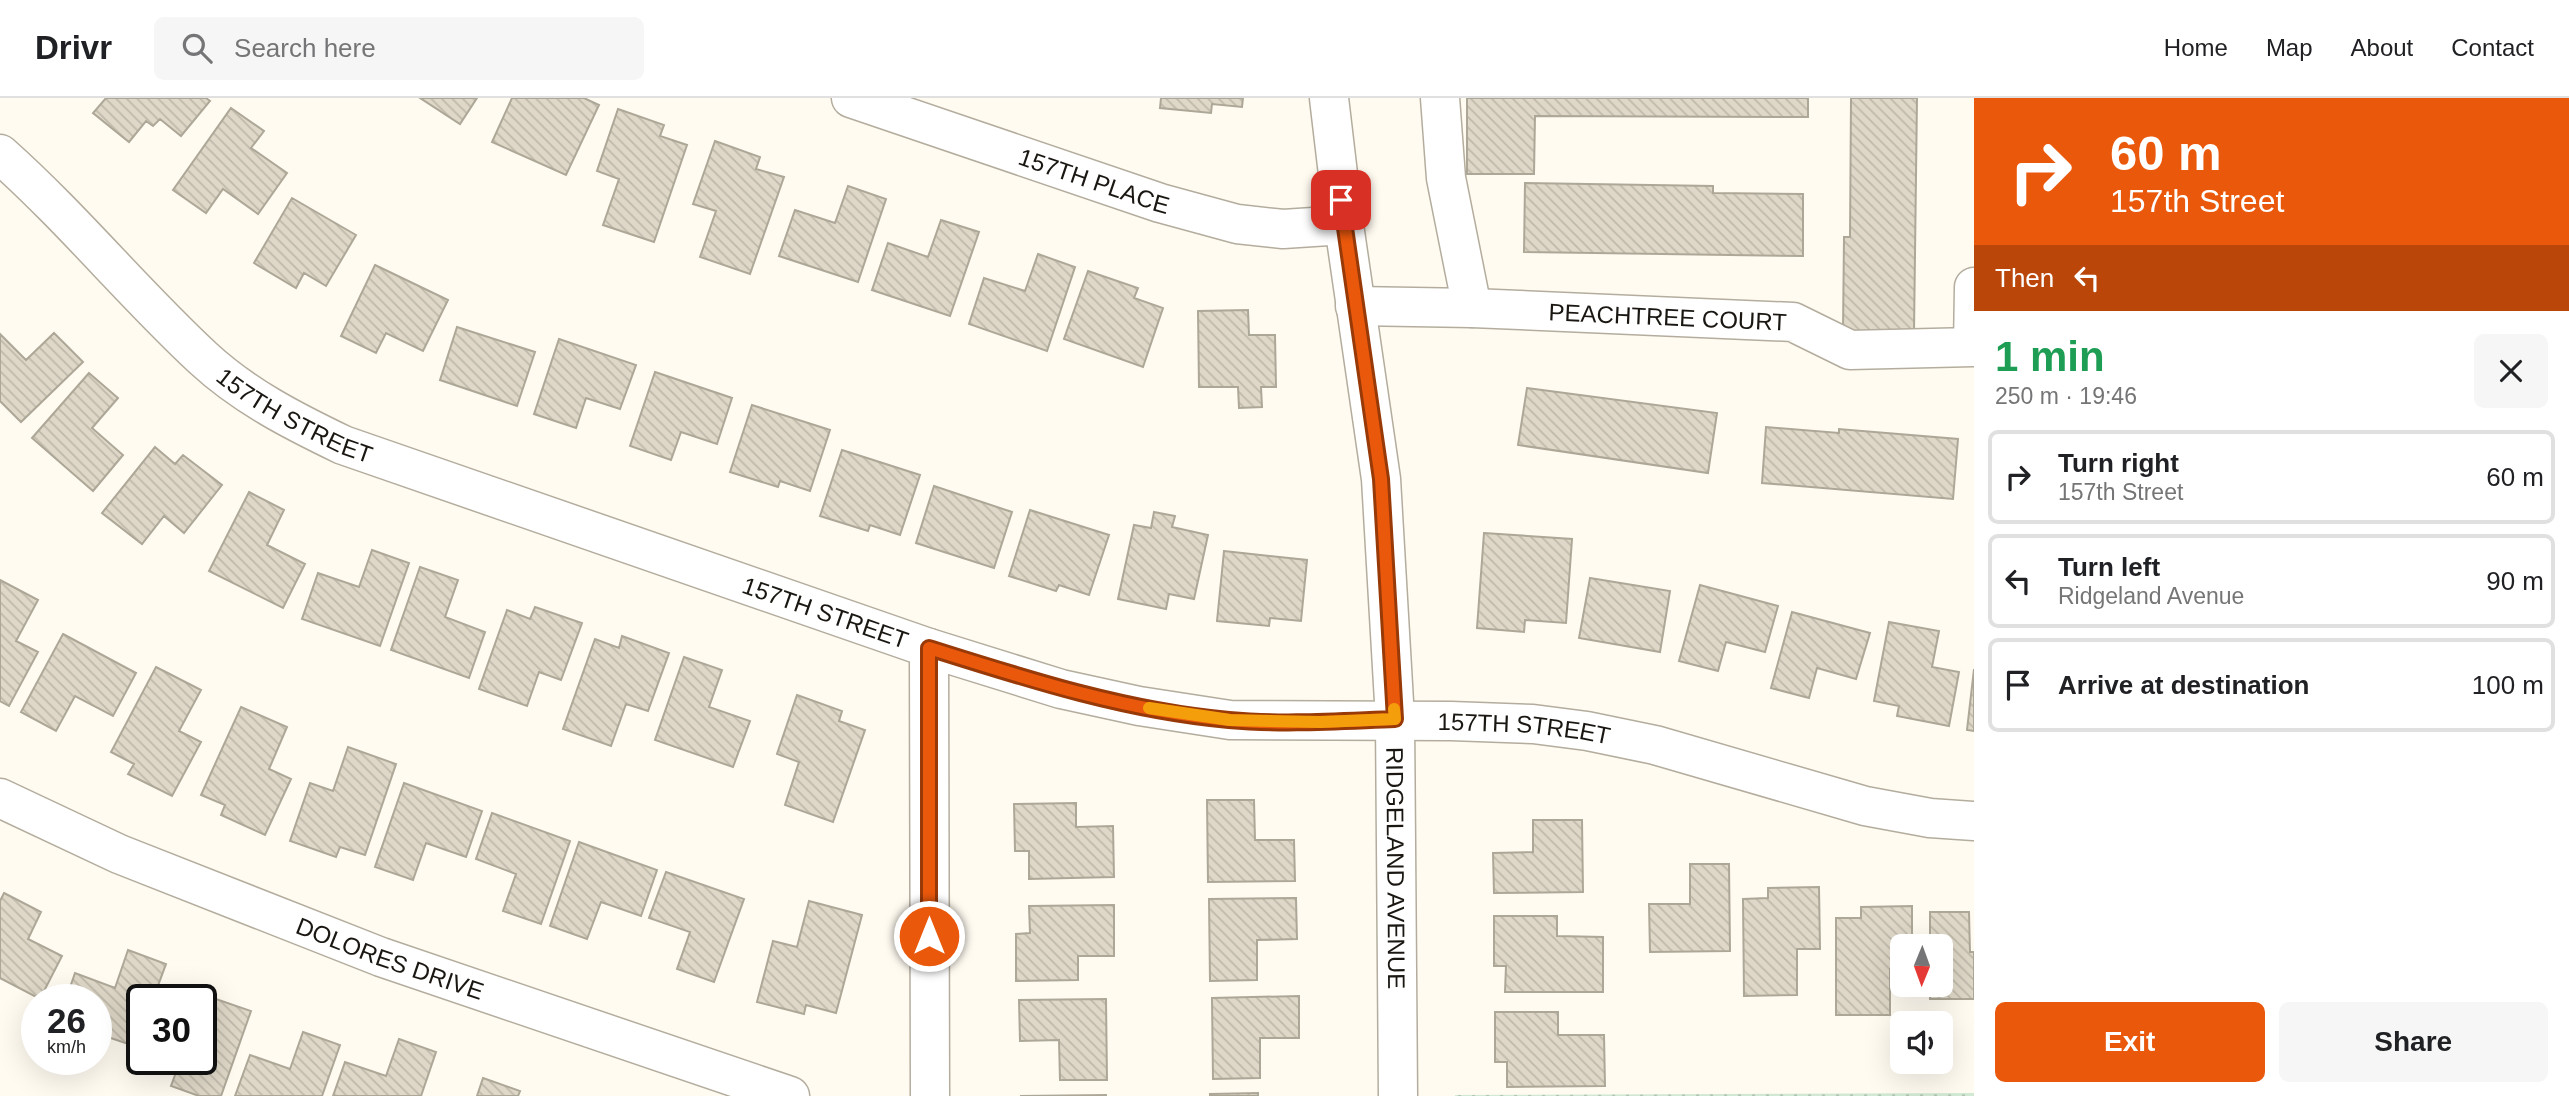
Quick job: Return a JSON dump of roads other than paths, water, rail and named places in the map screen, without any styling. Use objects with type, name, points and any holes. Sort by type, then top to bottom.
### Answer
[{"type":"street","name":"157TH PLACE","points":[[851,98],[1160,203],[1237,224],[1283,229],[1344,225]]},
{"type":"street","name":"RIDGELAND AVENUE","points":[[1329,98],[1355,306],[1381,479],[1395,719],[1398,1096]]},
{"type":"street","points":[[1440,98],[1446,178],[1472,308]]},
{"type":"street","name":"157TH STREET","points":[[0,154],[38,188],[204,359],[274,411],[343,445],[929,648],[1060,689],[1217,719],[1321,722],[1395,719],[1533,723],[1587,731],[1655,745],[1865,806],[1930,818],[1974,821]]},
{"type":"street","points":[[1973,347],[1974,287]]},
{"type":"street","name":"PEACHTREE COURT","points":[[1355,306],[1472,308],[1793,322],[1850,350],[1973,347]]},
{"type":"street","points":[[929,648],[930,1096]]},
{"type":"street","name":"DOLORES DRIVE","points":[[0,798],[120,854],[381,957],[790,1096]]}]
